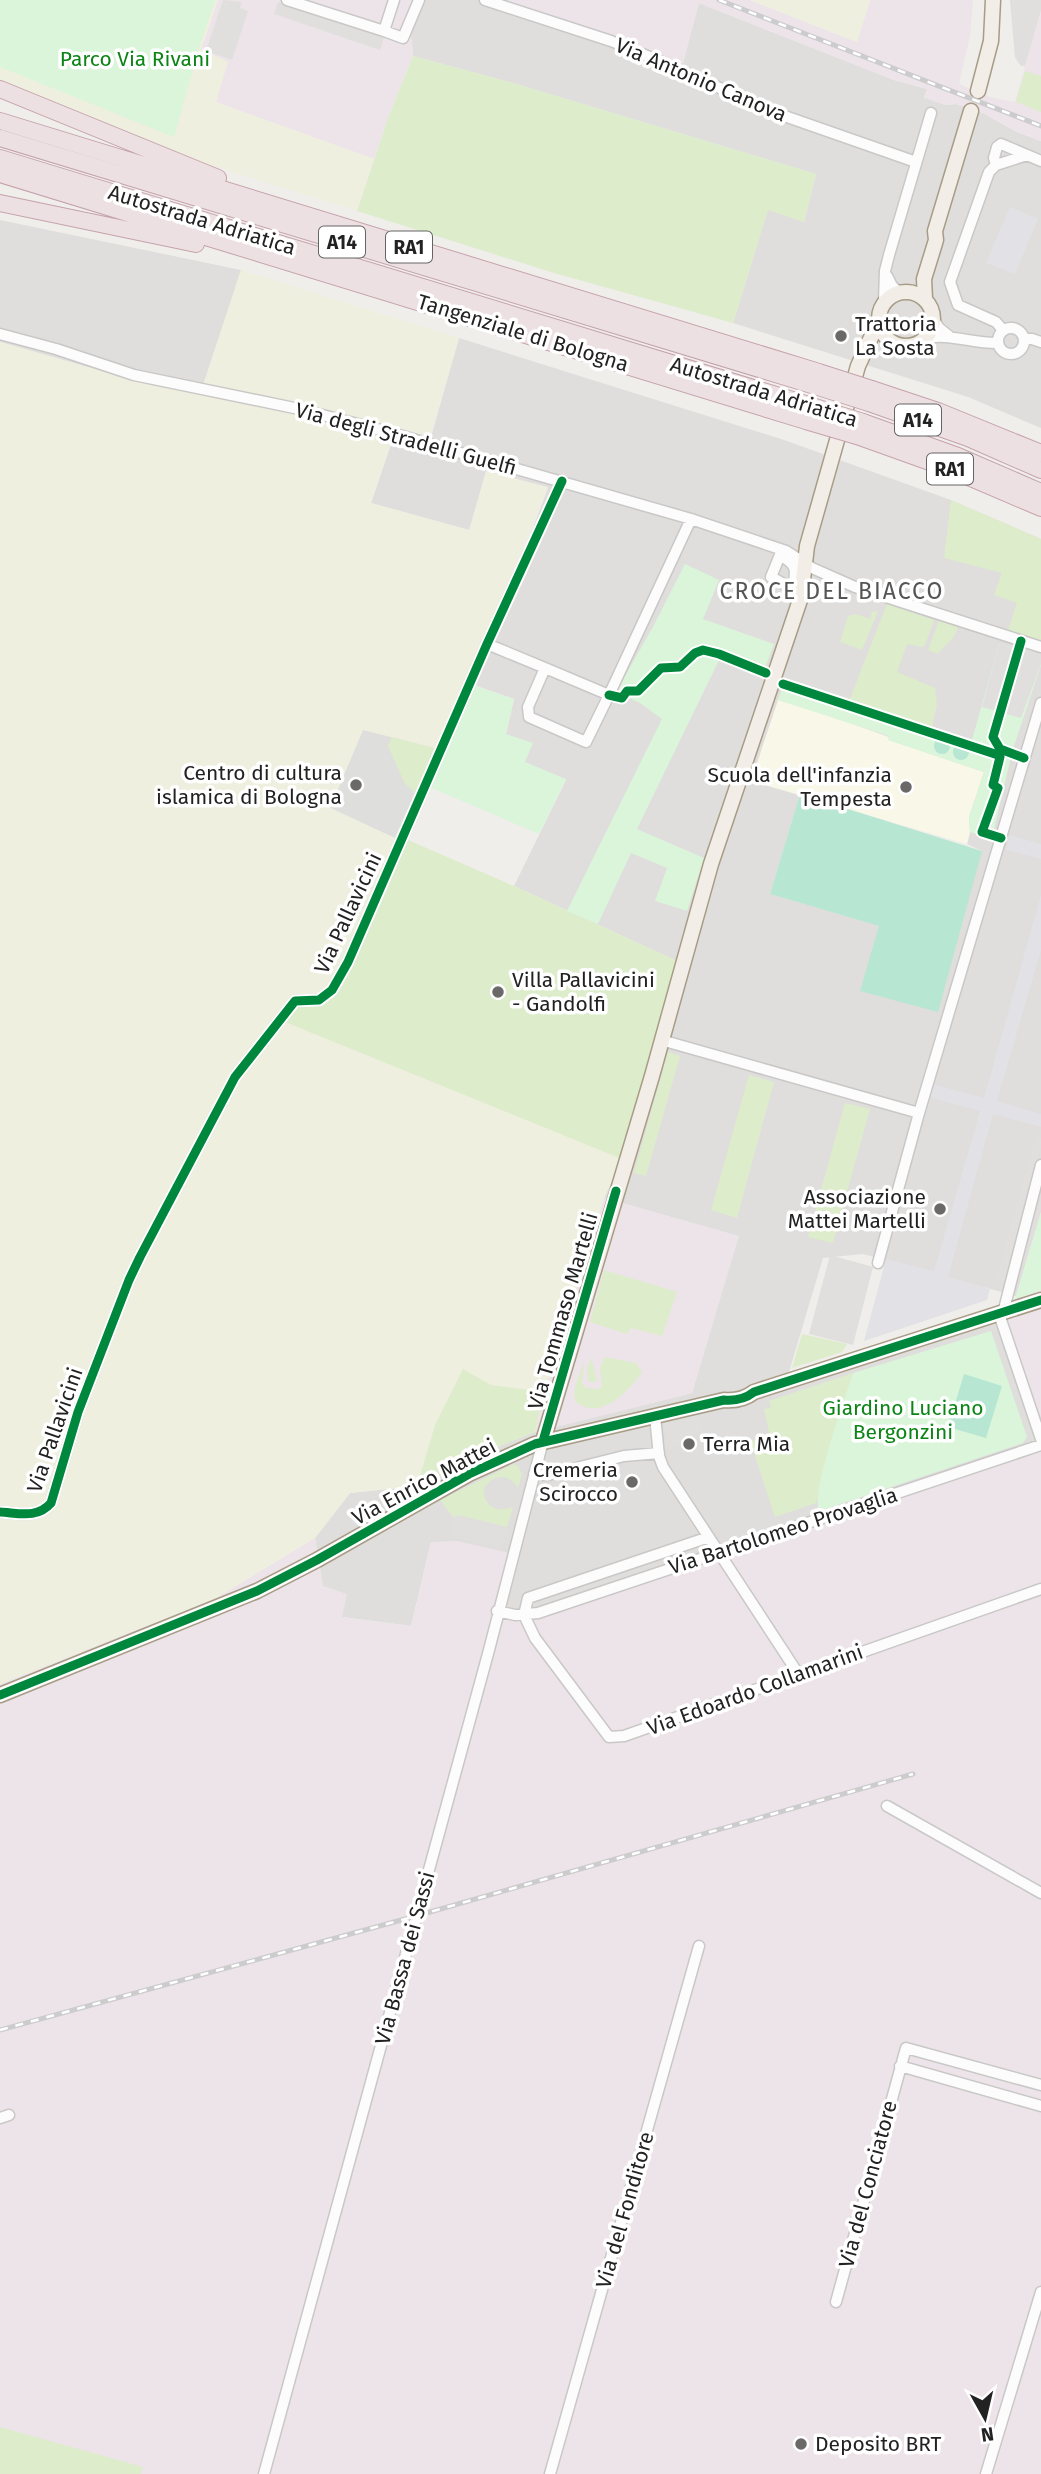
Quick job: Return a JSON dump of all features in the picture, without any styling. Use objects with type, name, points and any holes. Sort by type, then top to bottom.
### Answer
[{"type":"highway","points":[[0,89],[229,183],[253,199]]},
{"type":"highway","name":"RA1","points":[[0,121],[817,379]]},
{"type":"highway","name":"Autostrada Adriatica","points":[[0,138],[871,396],[1041,470]]},
{"type":"highway","name":"Autostrada Adriatica","points":[[0,158],[808,413]]},
{"type":"highway","name":"Tangenziale di Bologna","points":[[0,174],[673,378],[860,429],[1041,508]]},
{"type":"highway","points":[[0,203],[145,232],[261,260],[289,262]]},
{"type":"highway","name":"RA1","points":[[871,396],[938,411],[1041,453]]},
{"type":"highway","name":"Autostrada Adriatica","points":[[860,429],[958,456],[1041,492]]},
{"type":"main road","points":[[978,91],[991,41],[993,0]]},
{"type":"main road","points":[[925,299],[924,279],[936,240],[935,231],[971,111]]},
{"type":"main road","points":[[901,292],[917,274],[930,237],[935,231]]},
{"type":"main road","points":[[864,355],[877,347],[914,345],[930,332],[932,310],[925,299],[914,293],[901,292],[893,295],[880,308],[879,320],[884,336],[897,345]]},
{"type":"main road","name":"Via Tommaso Martelli","points":[[543,1441],[711,864],[802,597],[807,546],[858,366],[879,320]]},
{"type":"main road","name":"Via Enrico Mattei","points":[[0,1695],[257,1591],[307,1566],[469,1474],[543,1441],[724,1400],[740,1399],[754,1392],[1041,1300]]},
{"type":"street","points":[[287,0],[403,38],[419,0]]},
{"type":"street","points":[[384,31],[394,0]]},
{"type":"street","name":"Via Antonio Canova","points":[[485,0],[611,41],[773,112],[916,162]]},
{"type":"street","points":[[884,302],[886,266],[931,113]]},
{"type":"street","points":[[996,164],[994,155],[1001,144],[1041,161]]},
{"type":"street","points":[[1024,339],[1017,330],[1003,330],[996,323],[958,305],[951,280],[986,178],[996,164],[1027,155]]},
{"type":"street","points":[[886,266],[889,281],[901,292]]},
{"type":"street","points":[[933,317],[939,328],[951,338]]},
{"type":"street","points":[[1003,330],[998,343],[1002,351],[1015,354],[1022,348],[1024,339]]},
{"type":"street","name":"Via degli Stradelli Guelfi","points":[[0,334],[134,375],[299,409],[691,519],[786,551],[804,565],[881,596],[1041,647]]},
{"type":"street","points":[[923,340],[937,336],[978,344],[998,343]]},
{"type":"street","points":[[1024,339],[1041,342]]},
{"type":"street","name":"Via Pallavicini","points":[[0,1512],[34,1514],[43,1511],[51,1503],[78,1412],[129,1280],[235,1077],[295,1001],[318,1000],[332,990],[348,962],[562,481]]},
{"type":"street","points":[[545,668],[528,707],[529,718],[586,742],[691,519]]},
{"type":"street","points":[[488,644],[609,695]]},
{"type":"street","points":[[878,1263],[919,1113],[1041,703]]},
{"type":"street","points":[[661,1041],[919,1113]]},
{"type":"street","points":[[1041,1165],[1001,1313],[1041,1439]]},
{"type":"street","points":[[655,1416],[663,1467],[799,1675]]},
{"type":"street","name":"Via Bassa dei Sassi","points":[[264,2474],[489,1650],[543,1441]]},
{"type":"street","name":"Via Bartolomeo Provaglia","points":[[497,1611],[524,1615],[538,1613],[1041,1445]]},
{"type":"street","points":[[534,1474],[548,1475],[624,1456],[659,1453]]},
{"type":"street","name":"Via Bartolomeo Provaglia","points":[[524,1615],[528,1598],[709,1537]]},
{"type":"street","name":"Via Edoardo Collamarini","points":[[524,1615],[548,1659],[609,1737],[624,1736],[1041,1589]]},
{"type":"street","points":[[887,1806],[1041,1893]]},
{"type":"street","name":"Via del Fonditore","points":[[550,2474],[699,1946]]},
{"type":"street","points":[[1041,2085],[906,2048],[900,2066],[1041,2106]]},
{"type":"street","name":"Via del Conciatore","points":[[835,2302],[900,2066]]},
{"type":"street","points":[[1005,2096],[1010,2077]]},
{"type":"street","points":[[986,2474],[1041,2292]]},
{"type":"shaded area","points":[[218,0],[421,0],[411,35],[413,56],[374,159],[215,102],[201,50]]},
{"type":"shaded area","points":[[223,0],[242,2],[240,8],[248,11],[232,60],[206,51]]},
{"type":"shaded area","points":[[421,0],[485,0],[682,64],[699,3],[894,80],[927,89],[924,97],[983,113],[1017,132],[1041,141],[1041,428],[968,397],[733,323],[768,209],[804,222],[816,174],[513,83],[413,56],[411,35]]},
{"type":"shaded area","points":[[485,0],[750,0],[857,42],[870,0],[973,0],[970,36],[959,84],[990,97],[1015,102],[1025,68],[1015,57],[1010,0],[1041,0],[1041,141],[1017,132],[983,113],[924,98],[927,89],[894,80],[699,3],[683,64]]},
{"type":"shaded area","points":[[1010,0],[1041,0],[1041,10],[1029,52],[1025,65],[1021,66],[1015,57]]},
{"type":"shaded area","points":[[278,2],[384,37],[380,50],[274,14]]},
{"type":"shaded area","points":[[1010,207],[1038,219],[1015,274],[986,263]]},
{"type":"shaded area","points":[[0,220],[241,270],[201,394],[154,386],[0,342]]},
{"type":"shaded area","points":[[459,338],[784,440],[951,500],[1041,539],[1041,1212],[1016,1296],[863,1254],[823,1258],[789,1372],[811,1372],[997,1314],[1041,1440],[515,1617],[431,1542],[411,1626],[342,1617],[323,1587],[315,1538],[350,1493],[417,1486],[482,1453],[535,1432],[692,1393],[738,1236],[604,1198],[622,1159],[677,961],[514,886],[566,780],[524,762],[506,734],[514,699],[474,685],[548,488],[469,530],[371,503],[397,427],[431,437]],"holes":[[[751,780],[970,832],[967,844],[982,851],[880,926],[770,894],[800,794]]]},
{"type":"shaded area","points":[[999,644],[1041,655],[1041,664],[1021,718],[982,707]]},
{"type":"shaded area","name":"Scuola dell'infanzia Tempesta","points":[[778,700],[819,712],[889,737],[889,740],[984,772],[969,817],[970,832],[967,844],[751,781]]},
{"type":"shaded area","points":[[363,729],[438,749],[399,840],[330,808]]},
{"type":"shaded area","points":[[1010,835],[1041,844],[1041,859],[1006,850]]},
{"type":"shaded area","points":[[1041,895],[1041,950],[997,1101],[1041,1114],[1041,1127],[993,1114],[948,1277],[990,1289],[987,1300],[864,1341],[886,1259],[934,1271],[980,1111],[929,1097],[932,1084],[984,1098]]},
{"type":"shaded area","points":[[1036,1137],[1041,1138],[1041,1148],[1004,1281],[996,1279]]},
{"type":"shaded area","points":[[1041,1188],[1041,1210],[1026,1261],[1021,1259]]},
{"type":"shaded area","points":[[604,1198],[739,1236],[692,1393],[535,1432],[544,1392]]},
{"type":"shaded area","points":[[830,1255],[873,1267],[853,1345],[809,1334]]},
{"type":"shaded area","points":[[1041,1290],[1041,1440],[997,1314],[1015,1299]]},
{"type":"shaded area","points":[[699,1410],[703,1430],[670,1450],[662,1419]]},
{"type":"shaded area","points":[[1041,1442],[1041,2474],[0,2474],[0,1684],[214,1599],[315,1538],[323,1586],[347,1594],[342,1617],[411,1626],[431,1542],[457,1541],[510,1553],[497,1605],[515,1617]]},
{"type":"shaded area","points":[[458,1515],[507,1527],[501,1549],[453,1537],[451,1529],[454,1518]]},
{"type":"green space","points":[[0,0],[218,0],[201,49],[228,62],[216,102],[374,159],[357,211],[172,153],[0,80]]},
{"type":"green space","name":"Parco Via Rivani","points":[[0,0],[215,0],[174,137],[0,67]]},
{"type":"green space","points":[[750,0],[870,0],[857,42]]},
{"type":"green space","points":[[413,56],[513,83],[816,174],[804,222],[768,210],[733,323],[554,273],[357,211],[388,118]]},
{"type":"green space","points":[[1025,71],[1041,76],[1041,112],[1016,102]]},
{"type":"green space","points":[[241,270],[459,338],[430,437],[396,427],[371,503],[469,530],[486,471],[548,487],[438,749],[363,730],[330,808],[399,840],[622,1159],[604,1198],[544,1392],[491,1385],[435,1425],[417,1486],[350,1493],[315,1538],[214,1599],[0,1684],[0,342],[154,386],[200,394]]},
{"type":"green space","points":[[951,500],[1041,539],[1041,640],[1008,630],[1017,603],[994,595],[1002,573],[944,558]]},
{"type":"green space","points":[[685,564],[719,580],[703,619],[774,644],[762,676],[720,658],[637,829],[704,858],[687,911],[655,901],[667,868],[631,853],[598,924],[567,911],[662,719],[640,703],[616,692]]},
{"type":"green space","points":[[887,604],[934,620],[925,645],[921,647],[907,644],[897,672],[935,688],[937,704],[932,727],[849,701]]},
{"type":"green space","points":[[878,611],[862,650],[840,642],[848,616],[856,614],[870,619],[872,612]]},
{"type":"green space","points":[[939,621],[958,627],[951,640],[938,654],[928,650]]},
{"type":"green space","points":[[999,644],[1041,655],[1041,665],[1012,752],[992,839],[970,832],[969,817],[984,772],[888,740],[889,736],[778,700],[785,680],[972,740]]},
{"type":"green space","points":[[470,684],[514,699],[506,734],[533,743],[525,762],[566,779],[539,834],[425,785]]},
{"type":"green space","points":[[392,737],[438,749],[417,795],[404,782],[388,746]]},
{"type":"green space","points":[[942,738],[950,746],[942,754],[934,746]]},
{"type":"green space","points":[[961,744],[969,752],[961,760],[953,752]]},
{"type":"green space","points":[[800,794],[982,851],[938,1012],[860,991],[879,926],[770,894]]},
{"type":"green space","points":[[399,840],[408,840],[514,886],[677,961],[622,1159],[280,1020],[295,1001],[319,1000],[332,990]]},
{"type":"green space","points":[[668,1052],[680,1056],[646,1176],[634,1173]]},
{"type":"green space","points":[[749,1075],[774,1082],[737,1218],[711,1210]]},
{"type":"green space","points":[[845,1103],[870,1109],[833,1243],[808,1237]]},
{"type":"green space","points":[[1041,1212],[1041,1290],[1015,1299],[1016,1296]]},
{"type":"green space","points":[[604,1270],[677,1292],[662,1336],[631,1328],[627,1334],[590,1322]]},
{"type":"green space","name":"Giardino Luciano Bergonzini","points":[[991,1331],[1027,1437],[1023,1443],[819,1511],[818,1500],[824,1465],[853,1373]]},
{"type":"green space","points":[[802,1334],[847,1344],[842,1352],[792,1368]]},
{"type":"green space","points":[[604,1357],[636,1363],[642,1373],[624,1393],[609,1404],[592,1408],[577,1403],[574,1395],[584,1362],[582,1382],[586,1388],[599,1389],[602,1385],[600,1369]]},
{"type":"green space","points":[[591,1358],[597,1380],[593,1383],[588,1381],[587,1369]]},
{"type":"green space","points":[[463,1369],[491,1385],[544,1392],[535,1432],[482,1453],[417,1486],[435,1425]]},
{"type":"green space","points":[[853,1373],[816,1503],[775,1517],[750,1441],[770,1437],[764,1409],[771,1408],[769,1401]]},
{"type":"green space","points":[[964,1374],[1002,1386],[986,1438],[948,1427]]},
{"type":"green space","points":[[514,1464],[522,1474],[518,1488],[510,1480],[501,1477],[492,1480],[484,1488],[486,1500],[492,1507],[513,1507],[507,1527],[458,1515],[454,1518],[440,1500]]},
{"type":"green space","points":[[0,2427],[143,2467],[141,2474],[0,2474]]},
{"type":"railway","points":[[719,0],[1041,126]]},
{"type":"railway","points":[[0,2030],[416,1916],[913,1774]]},
{"type":"cycle path","points":[[0,1512],[34,1513],[51,1503],[78,1412],[129,1280],[235,1077],[295,1001],[319,1000],[332,990],[348,962],[487,644],[562,481]]},
{"type":"cycle path","points":[[1000,749],[993,737],[1021,641]]},
{"type":"cycle path","points":[[609,695],[622,698],[627,691],[638,691],[661,668],[680,667],[695,653],[703,650],[766,673]]},
{"type":"cycle path","points":[[783,684],[998,755],[1000,749],[1024,758]]},
{"type":"cycle path","points":[[998,755],[1000,757],[993,785],[998,788],[982,832],[1001,838]]},
{"type":"cycle path","points":[[543,1441],[616,1191]]},
{"type":"cycle path","points":[[0,1695],[257,1591],[469,1474],[535,1444],[724,1400],[740,1399],[754,1392],[1041,1300]]},
{"type":"place","name":"Trattoria La Sosta","points":[[841,336]]},
{"type":"place","name":"Centro di cultura islamica di Bologna","points":[[356,785]]},
{"type":"place","name":"Scuola dell'infanzia Tempesta","points":[[906,787]]},
{"type":"place","name":"Villa Pallavicini - Gandolfi","points":[[498,992]]},
{"type":"place","name":"Associazione Mattei Martelli","points":[[940,1209]]},
{"type":"place","name":"Terra Mia","points":[[689,1444]]},
{"type":"place","name":"Cremeria Scirocco","points":[[632,1482]]},
{"type":"place","name":"Deposito BRT","points":[[801,2444]]},
{"type":"district","name":"CROCE DEL BIACCO","points":[[832,591]]}]
